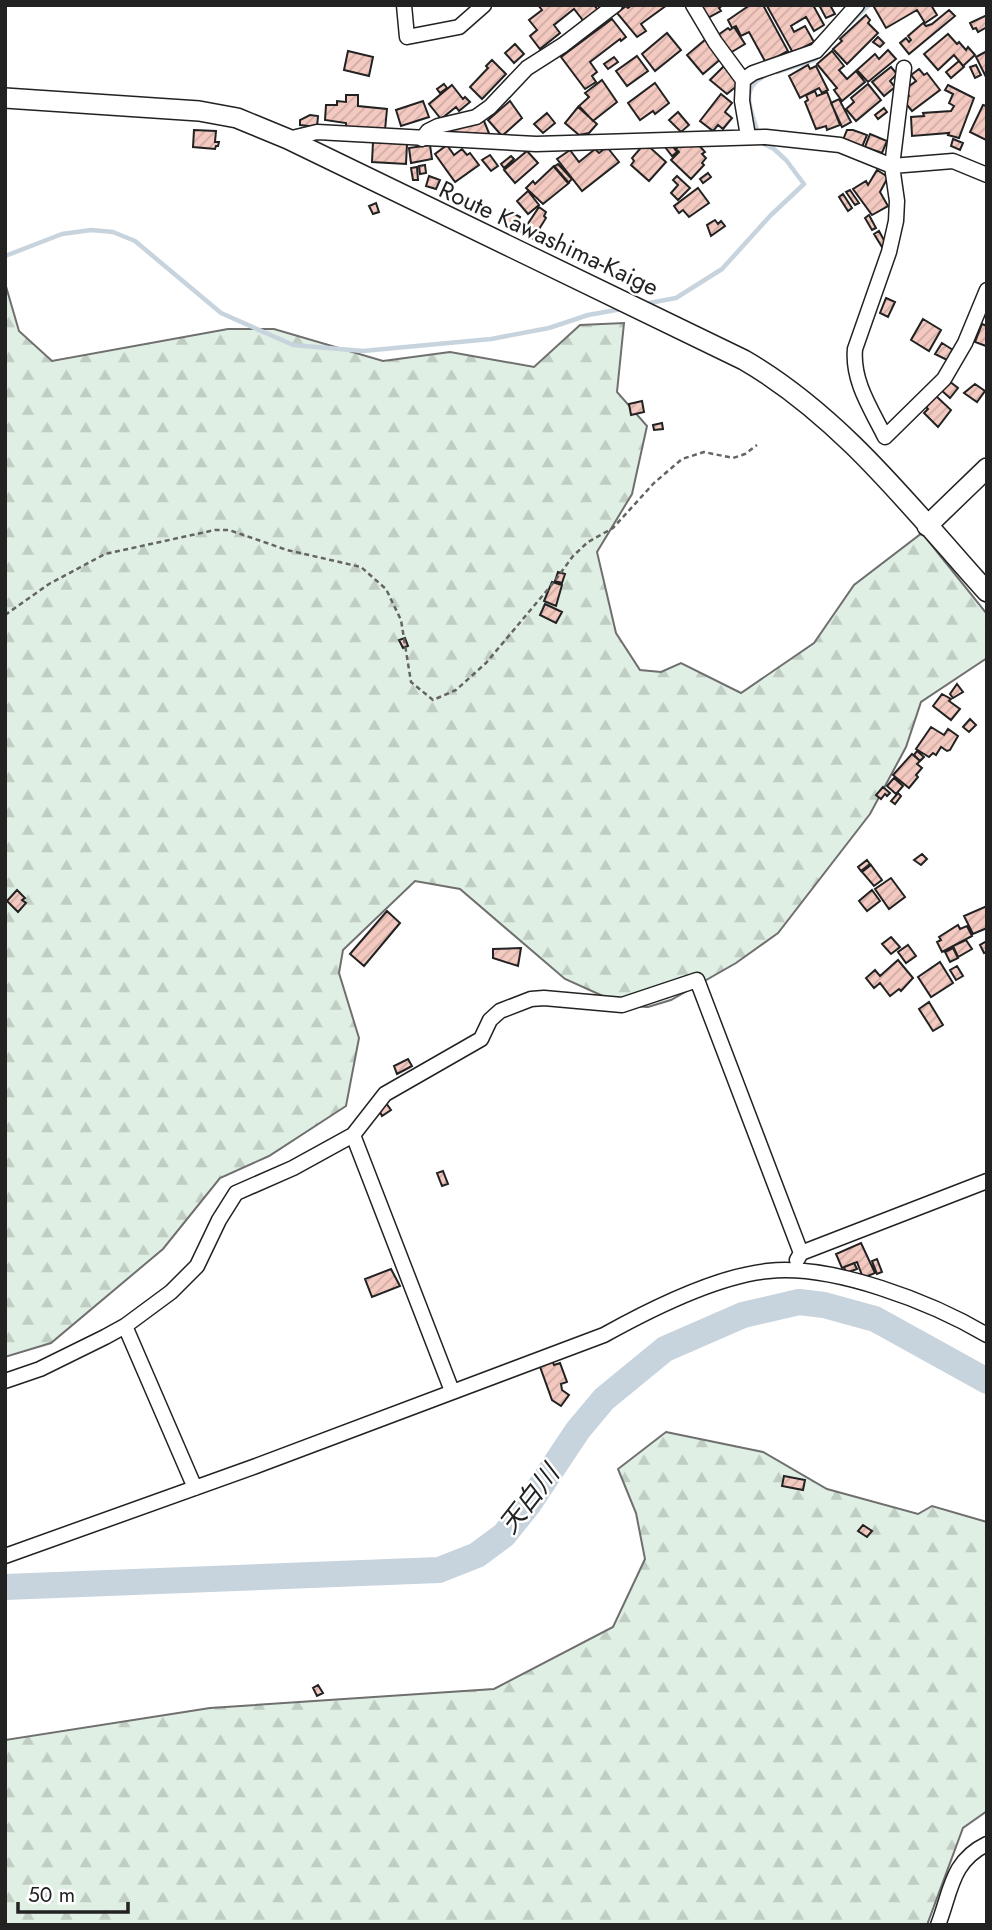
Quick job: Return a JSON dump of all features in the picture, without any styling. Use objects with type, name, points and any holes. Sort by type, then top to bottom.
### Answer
[{"type":"main road","name":"Route Kawashima-Kaige","points":[[5,98],[199,111],[237,118],[288,139],[649,312],[744,360],[787,387],[858,448],[987,592]]},
{"type":"main road","points":[[927,526],[987,468]]},
{"type":"street","points":[[404,5],[407,37],[458,27],[484,5]]},
{"type":"street","points":[[422,139],[428,131],[438,126],[476,117],[490,107],[527,68],[563,46],[615,5]]},
{"type":"street","points":[[693,5],[715,42],[743,80],[742,101],[748,136]]},
{"type":"street","points":[[743,80],[816,51],[857,5]]},
{"type":"street","points":[[904,68],[892,166],[897,201],[896,221],[889,253],[855,349],[854,363],[855,375],[885,437],[944,379],[965,343],[987,290]]},
{"type":"street","points":[[288,139],[317,132],[536,144],[748,136],[817,140],[839,145],[892,166],[953,161],[987,175]]},
{"type":"street","points":[[5,1381],[40,1369],[125,1326],[171,1293],[193,1272],[236,1193],[293,1168],[353,1135],[369,1111],[385,1094],[475,1043],[481,1039],[490,1020],[508,1007],[531,999],[622,1005],[697,980],[801,1252]]},
{"type":"street","points":[[353,1135],[452,1391]]},
{"type":"street","points":[[791,1270],[801,1252],[987,1181]]},
{"type":"street","points":[[5,1556],[604,1335],[646,1311],[743,1275],[791,1270],[848,1279],[904,1295],[987,1335]]},
{"type":"street","points":[[125,1326],[195,1488]]},
{"type":"street","points":[[938,1925],[957,1868],[975,1849],[987,1844]]},
{"type":"path","points":[[5,615],[49,584],[105,554],[215,530],[229,530],[287,550],[361,567],[386,589],[401,620],[411,682],[433,700],[456,690],[486,663],[573,556],[588,542],[613,528],[654,483],[682,459],[704,452],[733,458],[745,454],[757,444]]},
{"type":"green space","points":[[5,283],[19,331],[52,361],[228,329],[274,329],[383,361],[450,352],[534,367],[580,325],[624,323],[617,392],[647,426],[632,494],[597,552],[616,633],[640,670],[661,672],[681,663],[741,693],[814,643],[854,585],[922,533],[987,614],[987,658],[921,702],[906,747],[870,814],[778,933],[736,963],[671,1000],[648,1007],[625,1006],[565,979],[460,889],[415,881],[343,950],[339,973],[359,1038],[346,1106],[269,1156],[220,1178],[163,1249],[51,1343],[5,1357]]},
{"type":"green space","points":[[666,1432],[763,1452],[827,1489],[918,1514],[932,1506],[987,1522],[987,1811],[963,1828],[927,1925],[5,1925],[5,1740],[210,1708],[494,1689],[613,1627],[645,1559],[636,1513],[618,1469]]},
{"type":"building","points":[[538,5],[594,5],[600,13],[585,23],[574,9],[554,25],[560,33],[540,49],[530,36],[537,30],[529,20],[542,10]]},
{"type":"building","points":[[632,5],[667,5],[641,24],[646,31],[637,37],[617,13]]},
{"type":"building","points":[[700,5],[723,5],[719,8],[721,11],[708,18]]},
{"type":"building","points":[[750,5],[763,5],[788,51],[766,63],[749,32],[741,36],[736,26],[732,28],[728,20]]},
{"type":"building","points":[[813,5],[824,25],[814,31],[806,17],[791,26],[794,32],[805,26],[814,42],[793,53],[767,6]]},
{"type":"building","points":[[819,5],[830,5],[835,14],[826,18]]},
{"type":"building","points":[[931,5],[937,15],[925,23],[917,10],[886,28],[874,7]]},
{"type":"building","points":[[949,10],[955,16],[909,54],[900,43],[906,38],[909,42],[911,40],[908,36],[923,23],[926,26],[932,24]]},
{"type":"building","points":[[866,15],[870,20],[868,23],[878,33],[847,64],[833,49]]},
{"type":"building","points":[[987,15],[987,27],[978,32],[976,28],[973,29],[970,23]]},
{"type":"building","points":[[612,19],[626,37],[590,62],[597,72],[592,76],[596,82],[585,89],[561,57]]},
{"type":"building","points":[[734,27],[745,44],[730,53],[718,35]]},
{"type":"building","points":[[667,33],[681,50],[655,71],[642,54]]},
{"type":"building","points":[[948,34],[957,44],[959,42],[966,50],[968,47],[975,55],[963,66],[954,55],[938,70],[924,54]]},
{"type":"building","points":[[878,37],[884,43],[880,47],[873,42]]},
{"type":"building","points":[[706,39],[722,58],[703,74],[687,55]]},
{"type":"building","points":[[515,44],[524,54],[514,63],[505,53]]},
{"type":"building","points":[[888,50],[896,59],[868,82],[857,70],[875,54],[879,59]]},
{"type":"building","points":[[348,51],[373,57],[369,76],[344,70]]},
{"type":"building","points":[[832,51],[844,66],[839,70],[847,79],[856,71],[865,82],[842,101],[834,90],[837,88],[817,64]]},
{"type":"building","points":[[987,51],[987,79],[976,57]]},
{"type":"building","points":[[637,56],[648,71],[627,86],[616,71]]},
{"type":"building","points":[[614,57],[618,62],[608,69],[604,64]]},
{"type":"building","points":[[492,60],[506,74],[482,99],[470,87]]},
{"type":"building","points":[[959,61],[964,67],[951,78],[946,72]]},
{"type":"building","points":[[808,65],[810,69],[816,66],[828,90],[822,93],[819,88],[800,98],[789,76]]},
{"type":"building","points":[[976,65],[981,75],[975,78],[970,67]]},
{"type":"building","points":[[724,66],[735,77],[738,85],[727,94],[710,80]]},
{"type":"building","points":[[891,67],[897,74],[890,81],[895,87],[884,96],[872,82]]},
{"type":"building","points":[[919,69],[924,75],[927,73],[940,90],[912,111],[903,100],[909,96],[904,90],[916,81],[911,75]]},
{"type":"building","points":[[602,80],[617,102],[593,121],[579,106],[589,97],[585,93]]},
{"type":"building","points":[[655,83],[669,103],[655,114],[653,111],[640,120],[628,103]]},
{"type":"building","points":[[444,84],[447,88],[440,93],[437,89]]},
{"type":"building","points":[[868,84],[881,100],[856,121],[846,109],[854,102],[851,98]]},
{"type":"building","points":[[452,85],[463,99],[465,97],[470,102],[459,111],[456,107],[441,119],[429,104]]},
{"type":"building","points":[[948,85],[974,98],[959,138],[948,135],[949,133],[912,136],[911,117],[924,116],[923,113],[951,111],[954,106],[949,103],[953,94],[945,90]]},
{"type":"building","points":[[815,91],[817,96],[827,92],[840,125],[827,130],[826,126],[816,129],[805,102],[808,100],[806,95]]},
{"type":"building","points":[[721,94],[732,103],[725,112],[732,118],[723,129],[718,125],[713,131],[700,121]]},
{"type":"building","points":[[346,95],[358,95],[358,106],[387,109],[385,130],[346,127],[346,123],[325,120],[326,105],[337,105],[337,101],[346,102]]},
{"type":"building","points":[[839,99],[851,122],[842,127],[831,103]]},
{"type":"building","points":[[423,101],[429,117],[401,126],[396,110]]},
{"type":"building","points":[[510,101],[522,118],[502,136],[488,120]]},
{"type":"building","points":[[983,105],[987,106],[986,140],[970,132]]},
{"type":"building","points":[[578,107],[597,124],[589,133],[579,135],[565,123]]},
{"type":"building","points":[[884,108],[887,112],[878,119],[875,115]]},
{"type":"building","points":[[678,112],[689,125],[681,132],[669,120]]},
{"type":"building","points":[[547,113],[555,123],[543,133],[534,124]]},
{"type":"building","points":[[310,115],[318,116],[317,127],[300,125],[300,120]]},
{"type":"building","points":[[484,121],[491,138],[477,138],[476,133],[451,136],[449,127]]},
{"type":"building","points":[[194,130],[216,131],[215,142],[219,142],[218,146],[215,149],[193,147]]},
{"type":"building","points":[[847,130],[867,135],[862,147],[843,140]]},
{"type":"building","points":[[870,134],[887,141],[882,153],[865,147]]},
{"type":"building","points":[[953,139],[963,143],[960,150],[951,146]]},
{"type":"building","points":[[373,142],[407,144],[406,164],[372,162]]},
{"type":"building","points":[[645,143],[666,162],[649,181],[631,165],[634,161],[632,158]]},
{"type":"building","points":[[670,143],[677,152],[672,156],[665,147]]},
{"type":"building","points":[[681,144],[698,144],[705,152],[702,154],[706,158],[702,163],[704,165],[691,179],[671,160],[679,152],[676,149]]},
{"type":"building","points":[[430,145],[432,159],[411,163],[409,148]]},
{"type":"building","points":[[447,145],[454,155],[462,149],[467,155],[470,153],[479,165],[455,182],[435,154]]},
{"type":"building","points":[[607,147],[619,162],[582,191],[557,159],[570,150],[579,162],[595,149],[599,153]]},
{"type":"building","points":[[527,151],[538,163],[515,183],[504,170]]},
{"type":"building","points":[[490,155],[498,166],[491,171],[482,160]]},
{"type":"building","points":[[511,156],[514,159],[504,168],[501,164]]},
{"type":"building","points":[[558,164],[572,179],[568,183],[554,167]]},
{"type":"building","points":[[425,165],[426,173],[420,174],[419,166]]},
{"type":"building","points":[[554,166],[569,183],[543,204],[526,188],[533,181],[535,184]]},
{"type":"building","points":[[417,167],[418,180],[413,180],[411,168]]},
{"type":"building","points":[[877,170],[888,177],[880,192],[888,206],[872,215],[853,189],[866,181],[868,185]]},
{"type":"building","points":[[708,173],[711,177],[703,183],[700,179]]},
{"type":"building","points":[[429,176],[440,180],[436,189],[426,186]]},
{"type":"building","points":[[677,176],[690,188],[678,200],[671,193],[678,185],[673,180]]},
{"type":"building","points":[[698,188],[709,203],[689,217],[683,210],[679,213],[674,206]]},
{"type":"building","points":[[850,190],[859,203],[855,205],[846,192]]},
{"type":"building","points":[[528,191],[539,205],[528,214],[517,201]]},
{"type":"building","points":[[843,194],[852,208],[848,211],[839,197]]},
{"type":"building","points":[[376,203],[379,212],[373,214],[369,206]]},
{"type":"building","points":[[539,207],[546,212],[546,218],[533,239],[504,222],[509,211],[520,217],[518,221],[527,225]]},
{"type":"building","points":[[869,215],[876,228],[872,230],[865,218]]},
{"type":"building","points":[[715,220],[718,224],[721,221],[725,226],[711,236],[707,225]]},
{"type":"building","points":[[879,231],[886,244],[882,247],[874,234]]},
{"type":"building","points":[[886,298],[895,302],[888,317],[880,313]]},
{"type":"building","points":[[923,319],[941,330],[929,351],[911,340]]},
{"type":"building","points":[[982,324],[987,326],[986,346],[975,342]]},
{"type":"building","points":[[942,343],[953,350],[947,360],[935,354]]},
{"type":"building","points":[[949,381],[958,388],[950,398],[941,390]]},
{"type":"building","points":[[975,384],[985,391],[977,402],[964,393]]},
{"type":"building","points":[[936,396],[951,410],[938,427],[924,413]]},
{"type":"building","points":[[642,401],[644,412],[631,415],[629,404]]},
{"type":"building","points":[[662,423],[663,429],[654,430],[653,425]]},
{"type":"building","points":[[558,572],[565,574],[562,583],[555,581]]},
{"type":"building","points":[[552,582],[562,585],[556,606],[544,601]]},
{"type":"building","points":[[545,604],[562,612],[556,623],[540,615]]},
{"type":"building","points":[[405,638],[408,646],[403,648],[399,640]]},
{"type":"building","points":[[957,684],[963,692],[953,698],[950,694]]},
{"type":"building","points":[[942,694],[960,709],[951,720],[933,706]]},
{"type":"building","points":[[970,719],[976,725],[969,732],[963,727]]},
{"type":"building","points":[[931,727],[944,735],[948,729],[958,736],[950,750],[941,747],[936,755],[933,753],[929,757],[916,749]]},
{"type":"building","points":[[917,751],[924,757],[920,761],[914,755]]},
{"type":"building","points":[[912,754],[920,761],[917,764],[922,768],[909,788],[893,775]]},
{"type":"building","points":[[894,778],[903,786],[896,794],[887,786]]},
{"type":"building","points":[[883,787],[890,793],[881,799],[876,795]]},
{"type":"building","points":[[898,793],[901,796],[895,804],[891,801]]},
{"type":"building","points":[[922,854],[927,859],[921,865],[914,860]]},
{"type":"building","points":[[867,860],[870,864],[861,871],[858,867]]},
{"type":"building","points":[[871,865],[882,880],[874,886],[862,872]]},
{"type":"building","points":[[891,878],[905,897],[889,909],[875,889]]},
{"type":"building","points":[[17,890],[26,903],[18,912],[7,901]]},
{"type":"building","points":[[872,890],[880,901],[867,911],[859,901]]},
{"type":"building","points":[[987,906],[987,928],[973,934],[964,916]]},
{"type":"building","points":[[387,911],[400,923],[364,966],[350,954]]},
{"type":"building","points":[[958,925],[960,929],[967,926],[972,936],[942,952],[937,942],[941,940],[939,937]]},
{"type":"building","points":[[891,937],[900,947],[891,954],[882,944]]},
{"type":"building","points":[[966,940],[972,949],[958,957],[953,946]]},
{"type":"building","points":[[987,941],[987,952],[984,953],[980,945]]},
{"type":"building","points":[[908,945],[916,956],[906,963],[898,952]]},
{"type":"building","points":[[521,948],[518,966],[493,958],[493,949]]},
{"type":"building","points":[[953,948],[958,958],[950,962],[945,952]]},
{"type":"building","points":[[898,960],[913,978],[901,991],[899,989],[890,996],[880,983],[874,988],[866,978],[875,970],[880,976]]},
{"type":"building","points":[[940,962],[953,983],[931,997],[918,977]]},
{"type":"building","points":[[957,966],[963,976],[956,980],[950,970]]},
{"type":"building","points":[[929,1002],[943,1025],[933,1031],[919,1009]]},
{"type":"building","points":[[408,1059],[412,1066],[397,1074],[394,1066]]},
{"type":"building","points":[[386,1103],[391,1110],[382,1116],[378,1108]]},
{"type":"building","points":[[443,1171],[448,1184],[442,1186],[437,1173]]},
{"type":"building","points":[[861,1243],[875,1273],[863,1278],[857,1262],[842,1268],[836,1254]]},
{"type":"building","points":[[877,1259],[882,1272],[877,1274],[872,1261]]},
{"type":"building","points":[[854,1263],[857,1269],[846,1273],[844,1267]]},
{"type":"building","points":[[391,1269],[400,1286],[372,1297],[365,1279]]},
{"type":"building","points":[[552,1360],[554,1365],[560,1363],[567,1382],[561,1384],[562,1390],[569,1395],[561,1406],[552,1400],[539,1364]]},
{"type":"building","points":[[784,1476],[805,1480],[803,1490],[782,1486]]},
{"type":"building","points":[[863,1525],[872,1531],[867,1537],[858,1531]]},
{"type":"building","points":[[318,1685],[323,1693],[317,1696],[313,1688]]},
{"type":"waterway","points":[[848,25],[869,5]]},
{"type":"waterway","points":[[777,72],[814,60],[820,55]]},
{"type":"waterway","points":[[758,134],[750,108],[749,93],[757,81],[765,76]]},
{"type":"waterway","points":[[644,304],[676,298],[722,269],[771,215],[804,184],[786,160],[774,149],[760,142]]},
{"type":"waterway","points":[[5,256],[62,234],[91,230],[113,232],[135,241],[221,313],[293,345],[363,351],[491,339],[549,328],[588,315],[622,309]]},
{"type":"waterway","name":"天白川","points":[[5,1587],[439,1570],[477,1555],[504,1535],[528,1505],[578,1430],[604,1399],[665,1349],[743,1315],[799,1302],[824,1305],[875,1319],[987,1381]]}]
